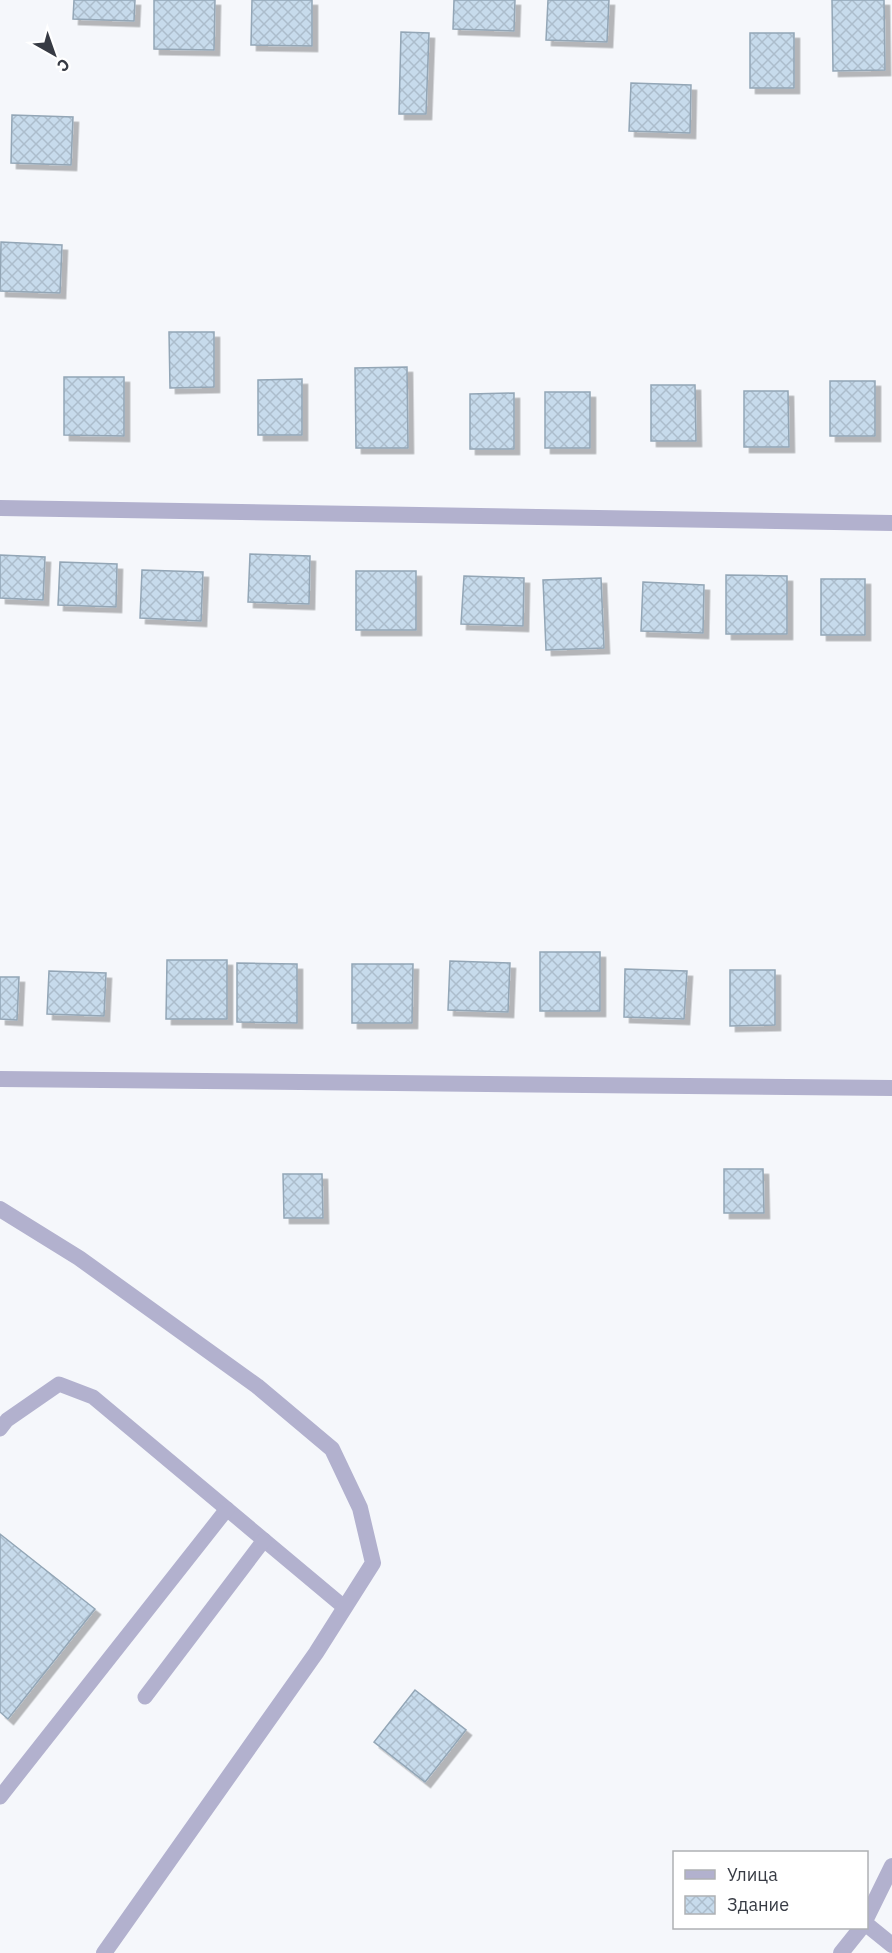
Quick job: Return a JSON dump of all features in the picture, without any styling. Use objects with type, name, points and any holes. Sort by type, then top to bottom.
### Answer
[{"type":"street","points":[[0,507],[892,523]]},
{"type":"street","points":[[0,1079],[892,1088]]},
{"type":"street","points":[[0,1209],[79,1258],[248,1380],[332,1449],[360,1508],[373,1563],[309,1662],[104,1953]]},
{"type":"street","points":[[868,1917],[892,1866]]},
{"type":"street","points":[[868,1925],[892,1945]]},
{"type":"street","points":[[841,1953],[860,1929]]},
{"type":"lane","points":[[0,1429],[7,1419],[59,1384],[93,1397],[344,1607]]},
{"type":"lane","points":[[0,1797],[227,1509]]},
{"type":"lane","points":[[145,1697],[264,1540]]},
{"type":"building","points":[[74,0],[135,0],[134,21],[73,19]]},
{"type":"building","points":[[154,0],[215,0],[214,50],[154,49]]},
{"type":"building","points":[[252,0],[312,0],[312,46],[251,45]]},
{"type":"building","points":[[454,0],[515,0],[514,31],[453,29]]},
{"type":"building","points":[[548,0],[609,0],[607,42],[546,40]]},
{"type":"building","points":[[832,0],[884,0],[885,70],[833,71]]},
{"type":"building","points":[[401,32],[429,33],[426,114],[399,114]]},
{"type":"building","points":[[750,33],[794,33],[794,88],[750,88]]},
{"type":"building","points":[[631,83],[691,85],[690,133],[629,131]]},
{"type":"building","points":[[12,115],[73,117],[71,165],[11,163]]},
{"type":"building","points":[[1,242],[62,245],[60,293],[0,291]]},
{"type":"building","points":[[169,332],[214,332],[214,387],[170,388]]},
{"type":"building","points":[[407,367],[408,448],[356,448],[355,368]]},
{"type":"building","points":[[64,377],[124,377],[124,436],[64,435]]},
{"type":"building","points":[[302,379],[302,435],[258,435],[258,380]]},
{"type":"building","points":[[830,381],[875,381],[875,436],[830,436]]},
{"type":"building","points":[[651,385],[695,385],[696,441],[651,441]]},
{"type":"building","points":[[744,391],[788,391],[789,447],[744,447]]},
{"type":"building","points":[[545,392],[590,392],[590,448],[545,448]]},
{"type":"building","points":[[514,393],[514,449],[470,449],[470,394]]},
{"type":"building","points":[[250,554],[310,556],[309,604],[248,602]]},
{"type":"building","points":[[0,555],[45,557],[43,600],[0,598]]},
{"type":"building","points":[[60,562],[117,564],[116,607],[58,605]]},
{"type":"building","points":[[142,570],[203,572],[201,621],[140,618]]},
{"type":"building","points":[[356,571],[416,571],[416,630],[356,630]]},
{"type":"building","points":[[726,575],[787,576],[787,634],[726,634]]},
{"type":"building","points":[[464,576],[524,578],[523,626],[461,624]]},
{"type":"building","points":[[601,578],[604,648],[546,650],[543,580]]},
{"type":"building","points":[[821,579],[865,579],[865,635],[821,635]]},
{"type":"building","points":[[643,582],[704,585],[703,633],[641,631]]},
{"type":"building","points":[[540,952],[600,952],[600,1011],[540,1011]]},
{"type":"building","points":[[167,960],[227,960],[227,1019],[166,1019]]},
{"type":"building","points":[[450,961],[510,963],[508,1012],[448,1010]]},
{"type":"building","points":[[237,963],[297,964],[297,1023],[237,1022]]},
{"type":"building","points":[[352,964],[413,964],[412,1023],[352,1023]]},
{"type":"building","points":[[625,969],[687,971],[684,1019],[624,1017]]},
{"type":"building","points":[[730,970],[775,970],[775,1025],[730,1026]]},
{"type":"building","points":[[49,971],[106,973],[104,1016],[47,1014]]},
{"type":"building","points":[[0,977],[19,977],[17,1020],[0,1019]]},
{"type":"building","points":[[724,1169],[763,1169],[764,1213],[724,1213]]},
{"type":"building","points":[[283,1174],[322,1174],[323,1218],[284,1218]]},
{"type":"building","points":[[0,1534],[95,1609],[8,1719],[0,1712]]},
{"type":"building","points":[[415,1690],[466,1730],[425,1782],[374,1742]]}]
